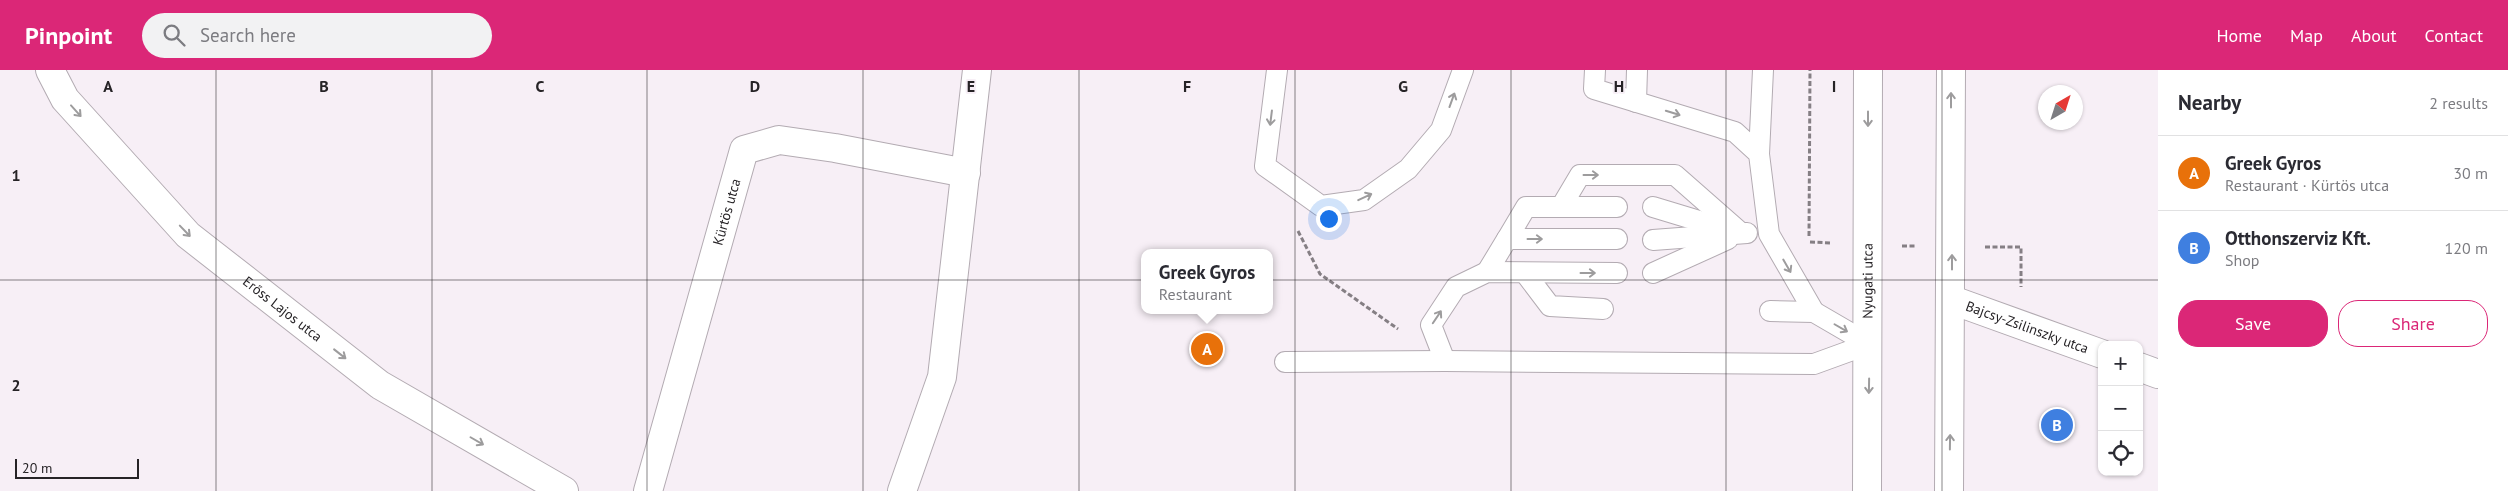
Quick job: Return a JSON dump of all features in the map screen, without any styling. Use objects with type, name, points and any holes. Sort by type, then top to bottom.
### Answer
[{"type":"street","name":"Erőss Lajos utca","points":[[50,70],[65,99],[188,235],[380,385],[564,491]]},
{"type":"street","points":[[902,491],[942,377],[977,70]]},
{"type":"street","name":"Nyugati utca","points":[[1867,491],[1869,344],[1868,70]]},
{"type":"street","points":[[1949,491],[1952,300],[1951,70]]},
{"type":"street","name":"Kürtös utca","points":[[648,491],[744,150],[779,140],[835,148],[966,174]]},
{"type":"street","name":"Bajcsy-Zsilinszky utca","points":[[1952,300],[2098,353]]},
{"type":"street","points":[[2143,368],[2158,374]]},
{"type":"lane","points":[[1277,70],[1265,166],[1321,206],[1364,200],[1408,169],[1441,130],[1463,70]]},
{"type":"lane","points":[[1595,70],[1594,89],[1736,132],[1759,154]]},
{"type":"lane","points":[[1636,70],[1636,102]]},
{"type":"lane","points":[[1763,70],[1759,154],[1769,234],[1814,312]]},
{"type":"lane","points":[[1561,207],[1580,175],[1675,175],[1741,233]]},
{"type":"lane","points":[[1487,272],[1526,207],[1618,207]]},
{"type":"lane","points":[[1654,207],[1741,233]]},
{"type":"lane","points":[[1653,240],[1741,233],[1769,234]]},
{"type":"lane","points":[[1653,273],[1741,233]]},
{"type":"lane","points":[[1507,239],[1617,240]]},
{"type":"lane","points":[[1445,361],[1431,324],[1456,287],[1487,272],[1617,273]]},
{"type":"lane","points":[[1525,273],[1550,306],[1603,309]]},
{"type":"lane","points":[[1770,311],[1814,312],[1869,344]]},
{"type":"lane","points":[[1285,362],[1445,361],[1814,364],[1869,344]]},
{"type":"path","points":[[1809,242],[1810,70]]},
{"type":"path","points":[[1295,224],[1320,274],[1445,361]]},
{"type":"place","name":"Greek Gyros","points":[[1207,349]]},
{"type":"place","name":"Otthonszerviz Kft.","points":[[2057,425]]}]
